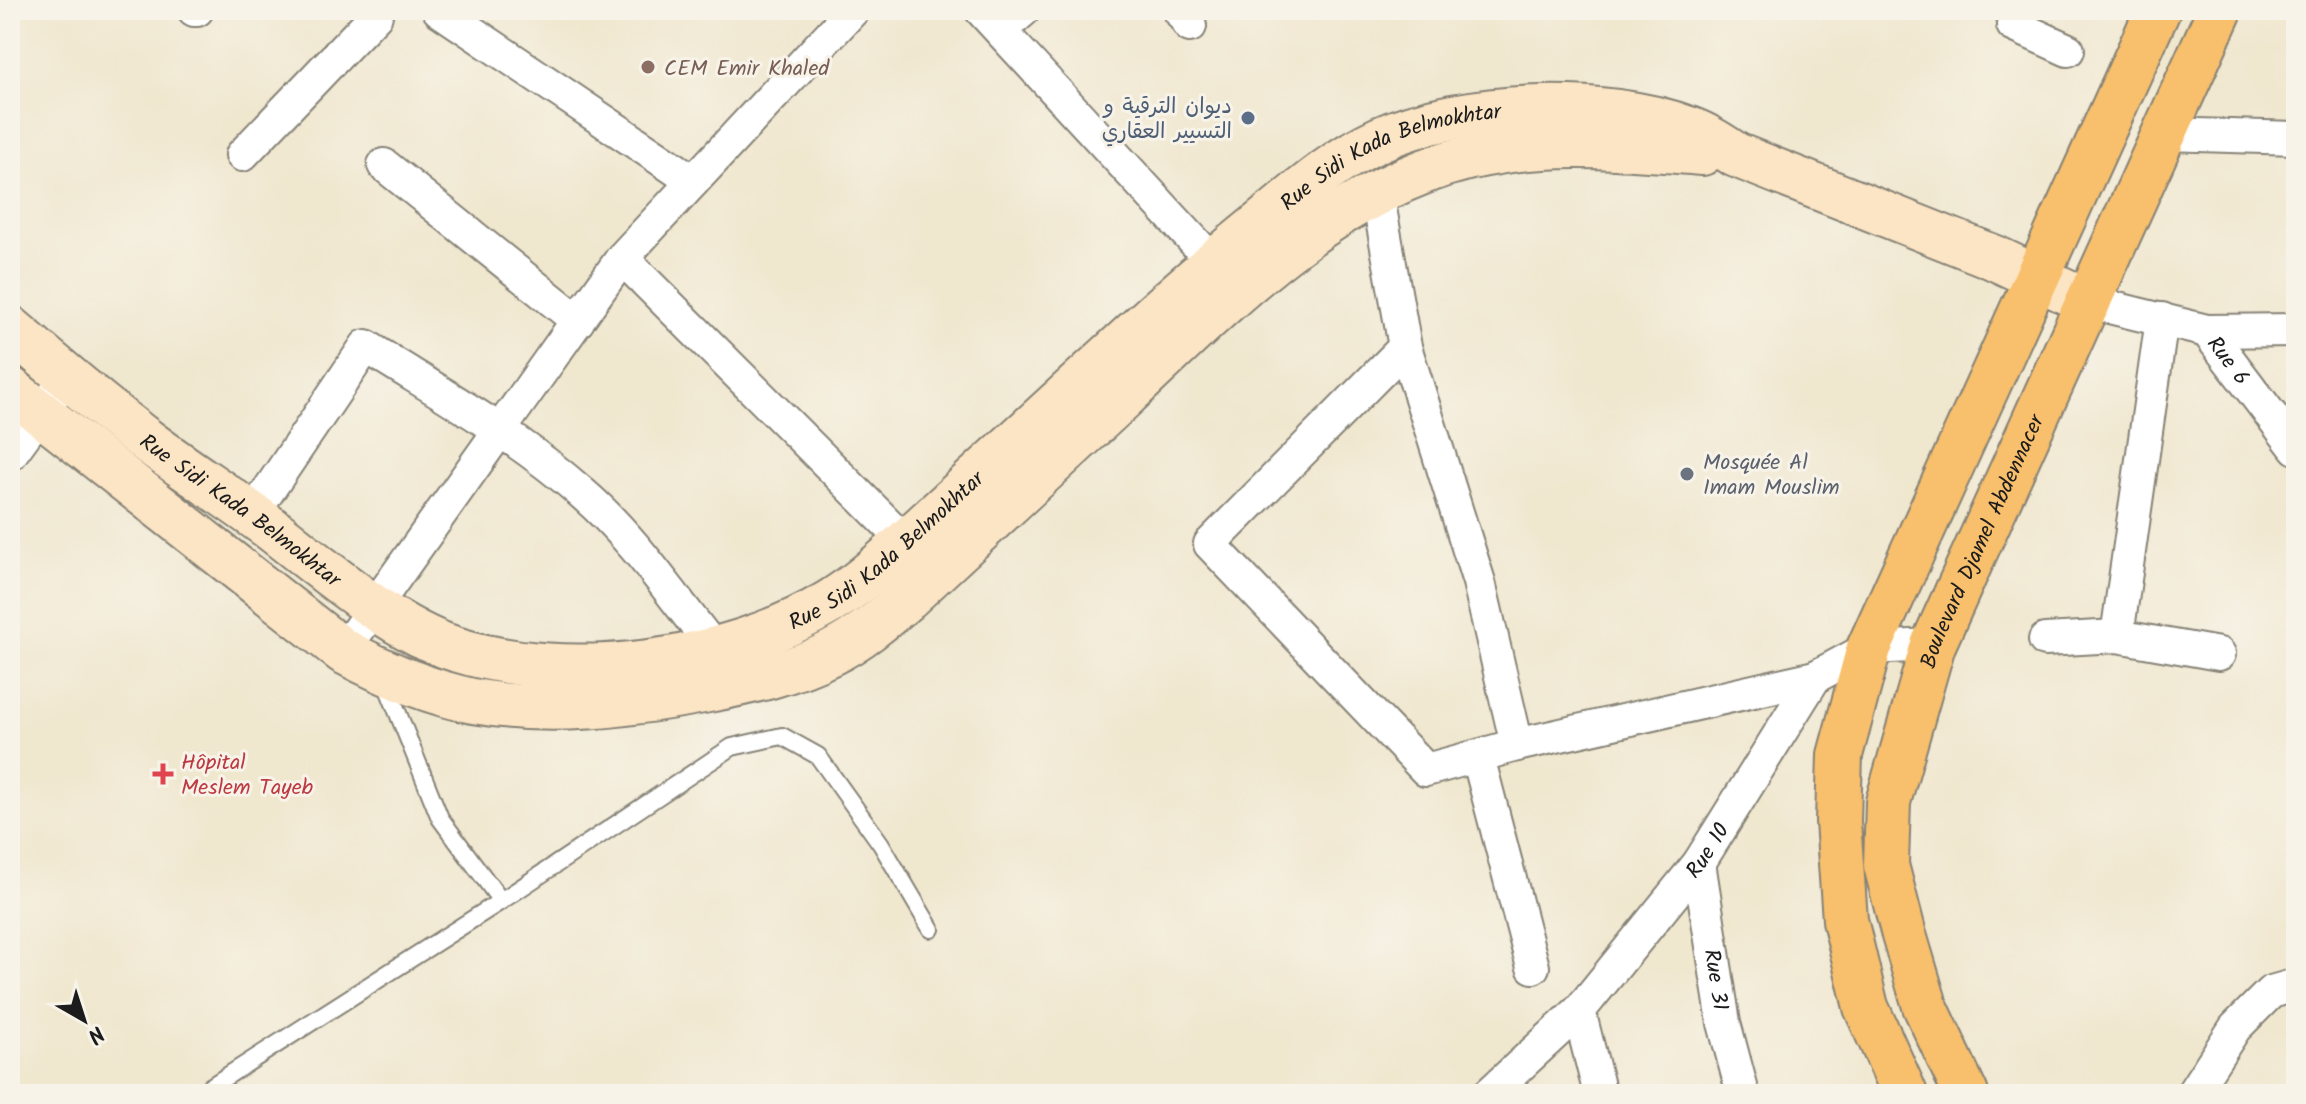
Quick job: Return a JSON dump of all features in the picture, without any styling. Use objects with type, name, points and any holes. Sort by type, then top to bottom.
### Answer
[{"type":"main road","points":[[1905,1094],[1866,1007],[1845,920],[1838,821],[1840,755],[1869,648],[2158,10]]},
{"type":"main road","name":"Boulevard Djamel Abdennacer","points":[[1966,1094],[1925,1006],[1886,865],[1888,802],[1933,645],[2220,10]]},
{"type":"main road","name":"Rue Sidi Kada Belmokhtar","points":[[10,328],[150,443],[375,607],[453,648],[534,666],[631,665],[714,648],[769,632],[832,601],[869,574],[1226,275],[1330,221],[1377,192],[1421,172],[1542,127],[1610,112],[1688,128],[1736,155],[1810,182],[2038,277],[2089,302]]},
{"type":"main road","name":"Rue Sidi Kada Belmokhtar","points":[[25,401],[343,651],[381,672],[474,701],[522,706],[583,708],[653,700],[786,671],[829,654],[870,630],[905,600],[1226,275],[1310,182],[1344,158],[1418,124],[1457,115],[1542,127]]},
{"type":"street","points":[[242,155],[376,15],[370,10]]},
{"type":"street","points":[[439,10],[693,181]]},
{"type":"street","points":[[343,651],[622,258],[853,10]]},
{"type":"street","points":[[2019,10],[2013,25],[2068,50]]},
{"type":"street","points":[[1002,17],[1226,275]]},
{"type":"street","points":[[2165,134],[2296,138]]},
{"type":"street","points":[[384,165],[578,321]]},
{"type":"street","points":[[1377,192],[1405,347],[1479,582],[1517,745]]},
{"type":"street","points":[[622,258],[906,542]]},
{"type":"street","name":"Rue 6","points":[[2089,302],[2207,331],[2296,448]]},
{"type":"street","points":[[2117,636],[2162,319]]},
{"type":"street","points":[[2207,331],[2296,330]]},
{"type":"street","points":[[252,515],[366,346],[498,429],[594,504],[625,536],[714,648]]},
{"type":"street","points":[[1405,347],[1210,544],[1426,770],[1517,745],[1815,677]]},
{"type":"street","points":[[10,455],[25,401],[68,378]]},
{"type":"street","points":[[2045,640],[2117,636],[2219,654]]},
{"type":"street","name":"Rue 10","points":[[1489,1094],[1579,1011],[1699,863],[1815,677],[1869,648],[1933,645]]},
{"type":"street","points":[[1478,757],[1533,967]]},
{"type":"street","name":"Rue 31","points":[[1699,863],[1724,1023],[1743,1094]]},
{"type":"street","points":[[2192,1094],[2235,1028],[2271,992],[2296,985]]},
{"type":"street","points":[[1579,1011],[1600,1094]]},
{"type":"lane","points":[[381,672],[440,818],[501,901]]},
{"type":"lane","points":[[199,1094],[501,901],[732,747],[782,736],[818,756],[881,844],[931,929]]},
{"type":"place","name":"CEM Emir Khaled","points":[[648,67]]},
{"type":"place","name":"ديوان الترقية و التسيير العقاري","points":[[1248,118]]},
{"type":"place","name":"Mosquée Al Imam Mouslim","points":[[1687,474]]},
{"type":"place","name":"Hôpital Meslem Tayeb","points":[[163,774]]}]
